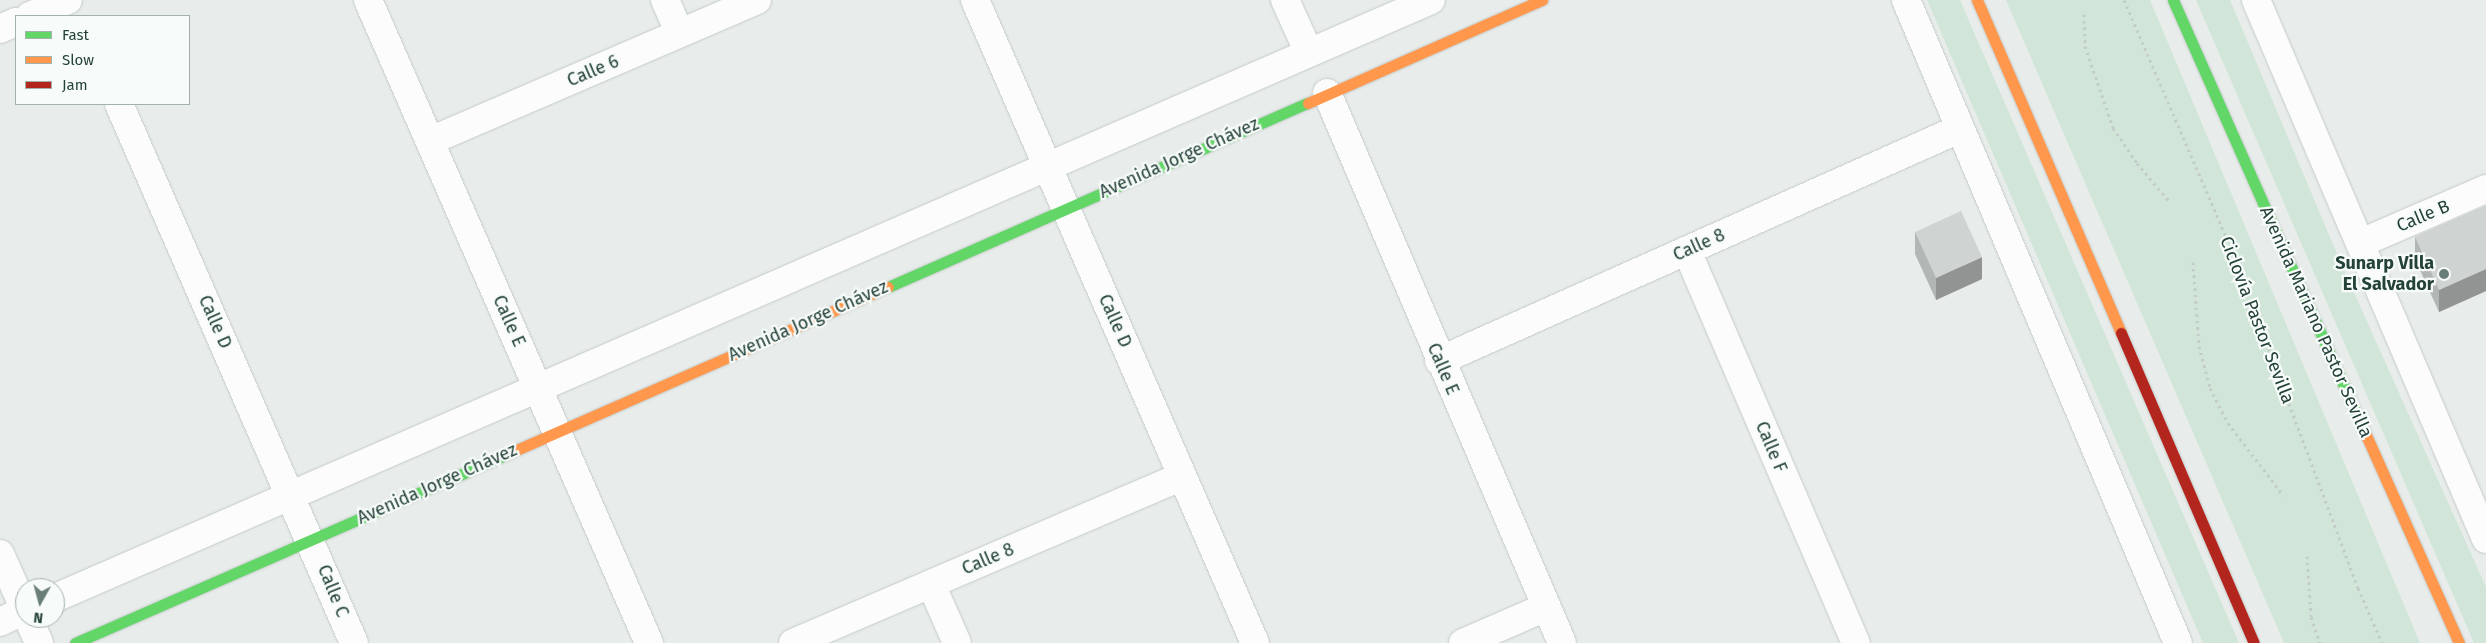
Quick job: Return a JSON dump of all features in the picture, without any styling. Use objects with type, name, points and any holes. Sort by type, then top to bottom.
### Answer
[{"type":"street","points":[[32,15],[68,0]]},
{"type":"street","points":[[74,0],[81,15]]},
{"type":"street","name":"Calle E","points":[[368,0],[649,643]]},
{"type":"street","points":[[665,0],[680,33]]},
{"type":"street","name":"Calle 6","points":[[430,141],[757,0]]},
{"type":"street","name":"Calle D","points":[[975,0],[1255,643]]},
{"type":"street","points":[[1285,0],[1309,53]]},
{"type":"street","points":[[65,594],[1047,164],[1431,0]]},
{"type":"street","name":"Avenida Jorge Chávez","points":[[75,643],[1542,0]]},
{"type":"street","points":[[1906,0],[2177,643]]},
{"type":"street","points":[[1977,0],[2254,643]]},
{"type":"street","name":"Avenida Mariano Pastor Sevilla","points":[[2173,0],[2460,643]]},
{"type":"street","points":[[2256,0],[2361,243],[2480,509],[2486,539]]},
{"type":"street","points":[[0,29],[15,22]]},
{"type":"street","name":"Calle E","points":[[1327,93],[1439,361],[1562,643]]},
{"type":"street","name":"Calle D","points":[[119,105],[311,540]]},
{"type":"street","name":"Calle 8","points":[[1439,361],[1959,129]]},
{"type":"street","name":"Calle B","points":[[2361,243],[2486,189]]},
{"type":"street","name":"Calle F","points":[[1687,250],[1856,643]]},
{"type":"street","name":"Calle 8","points":[[793,643],[1182,476]]},
{"type":"street","name":"Calle C","points":[[311,540],[354,643]]},
{"type":"street","points":[[0,554],[15,588]]},
{"type":"street","points":[[931,584],[957,643]]},
{"type":"street","points":[[1463,643],[1546,607]]},
{"type":"street","points":[[0,622],[15,615]]},
{"type":"street","points":[[32,628],[39,643]]},
{"type":"path","name":"Ciclovía Pastor Sevilla","points":[[2124,0],[2232,250],[2358,588],[2382,643]]},
{"type":"path","points":[[2084,14],[2085,46],[2113,128],[2137,163],[2169,201]]},
{"type":"path","points":[[2193,262],[2199,346],[2210,388],[2228,423],[2283,495]]},
{"type":"path","points":[[2307,556],[2312,618],[2320,643]]},
{"type":"green space","points":[[1927,0],[1960,0],[2239,643],[2203,643]]},
{"type":"green space","points":[[2006,0],[2150,0],[2420,643],[2284,643]]},
{"type":"green space","points":[[2196,0],[2230,0],[2343,268],[2486,587],[2486,643],[2474,643]]},
{"type":"building","points":[[2486,206],[2486,269],[2439,290],[2415,237]]},
{"type":"building","points":[[1961,211],[1982,257],[1936,278],[1915,232]]},
{"type":"traffic: fast","points":[[2173,0],[2362,426]]},
{"type":"traffic: fast","points":[[888,287],[1308,103]]},
{"type":"traffic: fast","points":[[75,643],[505,455]]},
{"type":"traffic: slow","points":[[1308,103],[1542,0]]},
{"type":"traffic: slow","points":[[1977,0],[2121,333]]},
{"type":"traffic: slow","points":[[505,455],[888,287]]},
{"type":"traffic: slow","points":[[2362,426],[2459,643]]},
{"type":"traffic: jam","points":[[2121,333],[2254,643]]},
{"type":"place","name":"Sunarp Villa El Salvador","points":[[2444,274]]}]
